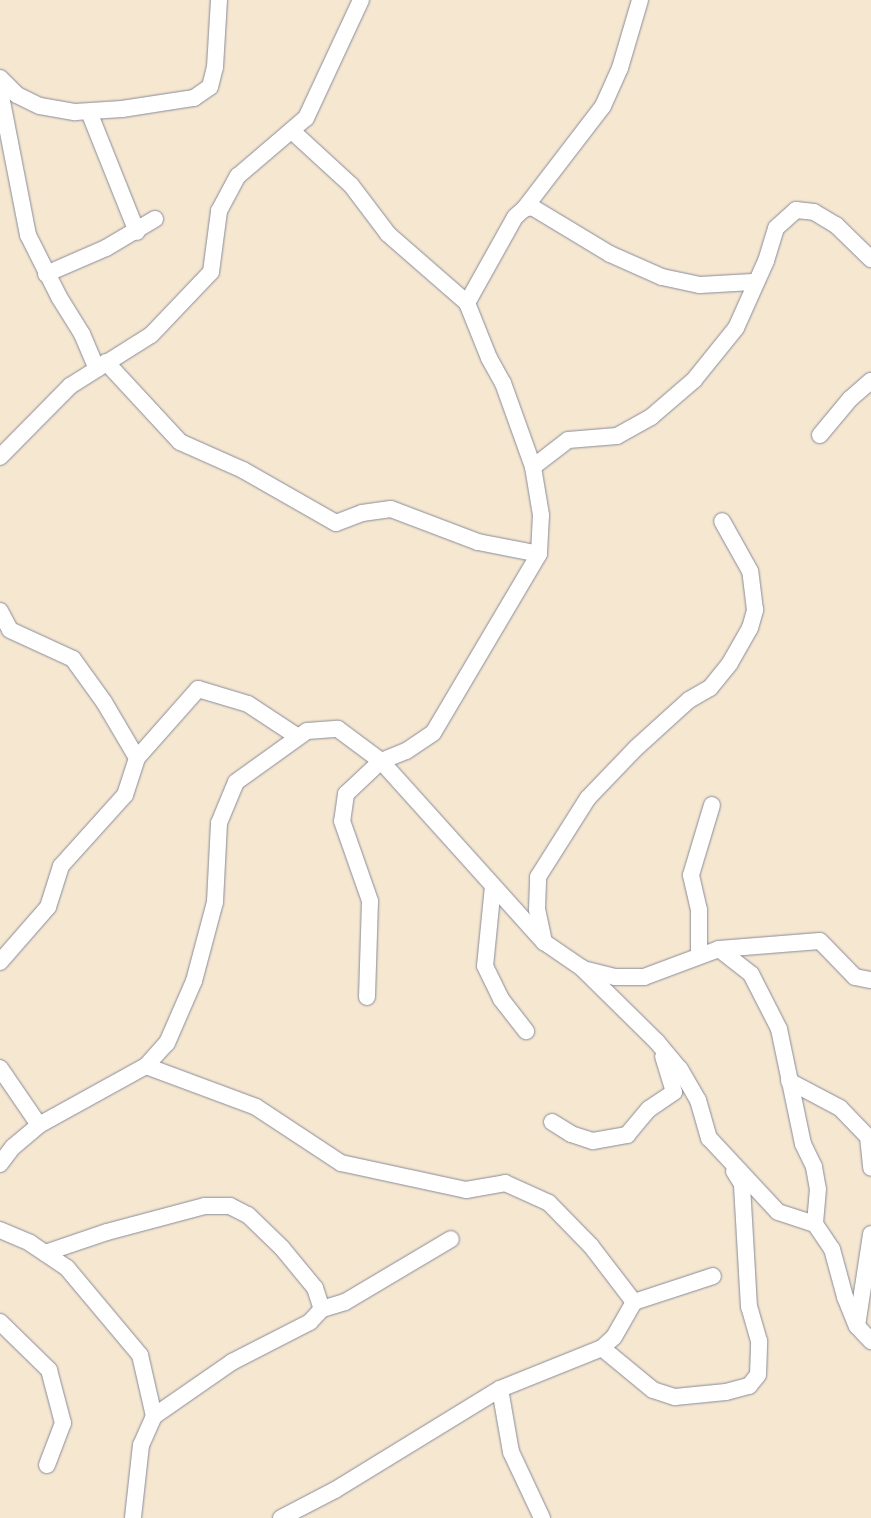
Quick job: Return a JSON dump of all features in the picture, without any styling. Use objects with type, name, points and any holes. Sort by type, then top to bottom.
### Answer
[{"type":"street","points":[[0,78],[17,94],[40,106],[89,112],[176,101],[203,93],[210,87],[215,66],[219,0]]},
{"type":"street","points":[[0,457],[70,386],[151,335],[211,272],[219,210],[238,176],[306,118],[360,0]]},
{"type":"street","points":[[467,303],[515,217],[524,209],[603,106],[620,68],[640,0]]},
{"type":"street","points":[[0,91],[28,235],[46,274],[101,365],[180,442],[243,470],[336,523],[362,513],[391,509],[478,542],[539,554]]},
{"type":"street","points":[[89,112],[138,232]]},
{"type":"street","points":[[292,131],[351,184],[388,234],[467,303],[489,358],[503,383],[533,467],[541,515],[539,554],[433,732],[406,751],[381,761],[346,794],[342,822],[370,901],[367,998]]},
{"type":"street","points":[[524,209],[532,207],[610,254],[662,278],[700,285],[753,282]]},
{"type":"street","points":[[533,467],[568,440],[617,436],[651,417],[694,380],[736,328],[753,282],[766,261],[776,228],[796,210],[814,212],[836,224],[871,259]]},
{"type":"street","points":[[46,274],[65,268],[138,232],[155,219]]},
{"type":"street","points":[[820,435],[850,399],[871,381]]},
{"type":"street","points":[[544,942],[537,910],[538,877],[588,798],[682,706],[710,688],[730,663],[750,628],[755,610],[750,571],[722,521]]},
{"type":"street","points":[[0,611],[10,630],[73,659],[104,702],[137,758]]},
{"type":"street","points":[[0,962],[48,908],[61,866],[125,795],[137,758],[198,689],[248,704],[298,737]]},
{"type":"street","points":[[0,1164],[13,1147],[39,1125],[146,1066],[168,1043],[194,981],[215,902],[219,823],[236,782],[307,731],[338,729],[381,761],[544,942],[582,968],[656,1042],[680,1069],[698,1100],[709,1138],[778,1212],[816,1224]]},
{"type":"street","points":[[700,956],[699,910],[691,875],[712,805]]},
{"type":"street","points":[[493,886],[485,966],[501,999],[526,1031]]},
{"type":"street","points":[[582,968],[615,978],[644,977],[719,949],[820,941],[856,977],[871,980]]},
{"type":"street","points":[[719,949],[751,974],[765,996],[785,1050],[789,1081],[803,1144],[814,1167],[818,1190],[816,1224],[832,1249],[845,1297],[857,1326],[871,1341]]},
{"type":"street","points":[[552,1122],[572,1134],[593,1141],[627,1135],[648,1109],[674,1092],[670,1074],[656,1042]]},
{"type":"street","points":[[146,1066],[256,1107],[341,1163],[466,1190],[505,1183],[549,1203],[591,1246],[634,1302]]},
{"type":"street","points":[[0,1068],[39,1125]]},
{"type":"street","points":[[789,1081],[840,1108],[868,1137],[871,1168]]},
{"type":"street","points":[[602,1348],[653,1390],[675,1397],[734,1390],[749,1386],[758,1375],[759,1341],[749,1307],[742,1184],[723,1154]]},
{"type":"street","points":[[45,1253],[106,1232],[204,1206],[230,1206],[248,1216],[282,1248],[316,1288],[322,1309]]},
{"type":"street","points":[[0,1230],[45,1253],[68,1268],[140,1355],[154,1416]]},
{"type":"street","points":[[857,1326],[871,1234]]},
{"type":"street","points":[[133,1518],[141,1445],[154,1416],[232,1362],[310,1322],[322,1309],[346,1302],[451,1238]]},
{"type":"street","points":[[285,1517],[335,1490],[500,1389],[602,1348],[614,1337],[634,1302],[713,1276]]},
{"type":"street","points":[[0,1322],[49,1370],[63,1423],[47,1465]]},
{"type":"street","points":[[500,1389],[511,1452],[542,1518]]}]
